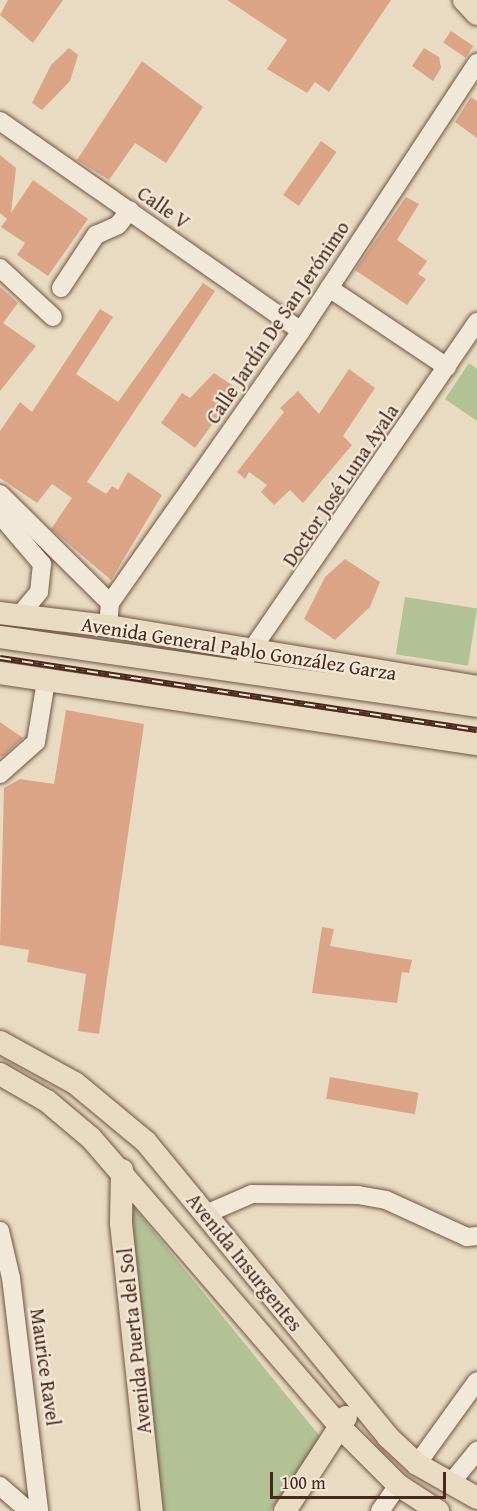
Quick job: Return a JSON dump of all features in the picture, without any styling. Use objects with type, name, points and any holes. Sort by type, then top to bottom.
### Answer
[{"type":"main road","points":[[464,0],[477,14]]},
{"type":"main road","points":[[7,617],[111,636],[116,619]]},
{"type":"main road","name":"Avenida General Pablo González Garza","points":[[116,619],[254,649],[477,687]]},
{"type":"main road","name":"Avenida General Pablo González Garza","points":[[0,637],[234,669],[477,706]]},
{"type":"main road","points":[[0,673],[477,744]]},
{"type":"main road","name":"Avenida Insurgentes","points":[[0,1042],[55,1069],[124,1121],[208,1214],[353,1398],[434,1474],[477,1498]]},
{"type":"main road","name":"Avenida Insurgentes","points":[[0,1074],[65,1114],[122,1170],[341,1428],[398,1485],[431,1508]]},
{"type":"main road","name":"Avenida Puerta del Sol","points":[[122,1170],[121,1223],[152,1511]]},
{"type":"main road","points":[[260,1331],[279,1332],[286,1313]]},
{"type":"main road","points":[[285,1511],[341,1428],[353,1398]]},
{"type":"main road","points":[[431,1508],[419,1485],[434,1474]]},
{"type":"street","name":"Calle Jardín De San Jerónimo","points":[[116,619],[477,63]]},
{"type":"street","name":"Calle V","points":[[0,122],[130,210],[301,331]]},
{"type":"street","points":[[62,288],[96,235],[113,229],[130,210]]},
{"type":"street","points":[[0,268],[53,317]]},
{"type":"street","points":[[329,288],[447,367]]},
{"type":"street","name":"Doctor José Luna Ayala","points":[[234,669],[254,649],[477,322]]},
{"type":"street","points":[[1,503],[48,557],[116,619]]},
{"type":"street","points":[[7,617],[39,592],[48,557]]},
{"type":"street","points":[[0,774],[36,742],[46,681]]},
{"type":"street","points":[[208,1214],[252,1194],[358,1195],[386,1200],[467,1237],[477,1236]]},
{"type":"street","name":"Maurice Ravel","points":[[0,1231],[11,1278],[39,1511]]},
{"type":"street","points":[[434,1474],[477,1381]]},
{"type":"street","points":[[434,1474],[477,1452]]},
{"type":"street","points":[[380,1511],[398,1485]]},
{"type":"street","points":[[0,1486],[29,1511]]},
{"type":"green space","points":[[469,363],[477,369],[477,421],[445,399]]},
{"type":"green space","points":[[405,597],[477,608],[468,666],[396,654]]},
{"type":"green space","points":[[129,1201],[322,1439],[270,1511],[158,1511]]},
{"type":"building","points":[[8,0],[63,0],[33,43],[0,15]]},
{"type":"building","points":[[227,0],[391,0],[329,92],[315,82],[307,93],[267,69],[287,40]]},
{"type":"building","points":[[451,31],[473,46],[466,58],[443,43]]},
{"type":"building","points":[[69,48],[78,55],[70,81],[42,110],[32,103],[51,65]]},
{"type":"building","points":[[424,48],[439,57],[441,68],[433,81],[412,66]]},
{"type":"building","points":[[142,61],[203,107],[166,163],[135,143],[109,180],[77,160]]},
{"type":"building","points":[[471,97],[477,101],[477,138],[455,122]]},
{"type":"building","points":[[321,141],[337,152],[299,206],[283,195]]},
{"type":"building","points":[[0,155],[16,168],[11,213],[33,180],[88,219],[48,276],[17,255],[25,243],[1,227],[7,219],[0,213]]},
{"type":"building","points":[[406,197],[419,204],[397,240],[427,261],[418,274],[426,279],[407,305],[355,270]]},
{"type":"building","points":[[203,283],[215,291],[87,482],[106,494],[112,486],[118,490],[128,472],[162,495],[111,580],[51,529],[72,498],[52,484],[37,503],[0,478],[0,431],[20,402],[32,412],[100,309],[113,317],[76,374],[118,402]]},
{"type":"building","points":[[0,287],[18,303],[3,323],[36,346],[0,391]]},
{"type":"building","points":[[349,369],[375,388],[343,436],[352,445],[303,503],[290,490],[274,505],[261,492],[267,485],[249,472],[245,479],[237,472],[284,412],[280,408],[298,391],[319,414]]},
{"type":"building","points":[[214,373],[238,389],[195,448],[161,423],[182,393],[190,398]]},
{"type":"building","points":[[345,559],[380,582],[370,607],[335,640],[304,619],[325,577]]},
{"type":"building","points":[[66,710],[144,724],[99,1034],[78,1031],[86,974],[27,962],[29,950],[0,945],[4,788],[20,779],[54,784]]},
{"type":"building","points":[[0,722],[23,738],[2,757],[0,756]]},
{"type":"building","points":[[322,927],[334,929],[330,946],[412,960],[409,973],[402,972],[397,1003],[312,993]]},
{"type":"building","points":[[330,1077],[419,1093],[415,1114],[326,1099]]},
{"type":"railway","points":[[0,658],[477,730]]}]
